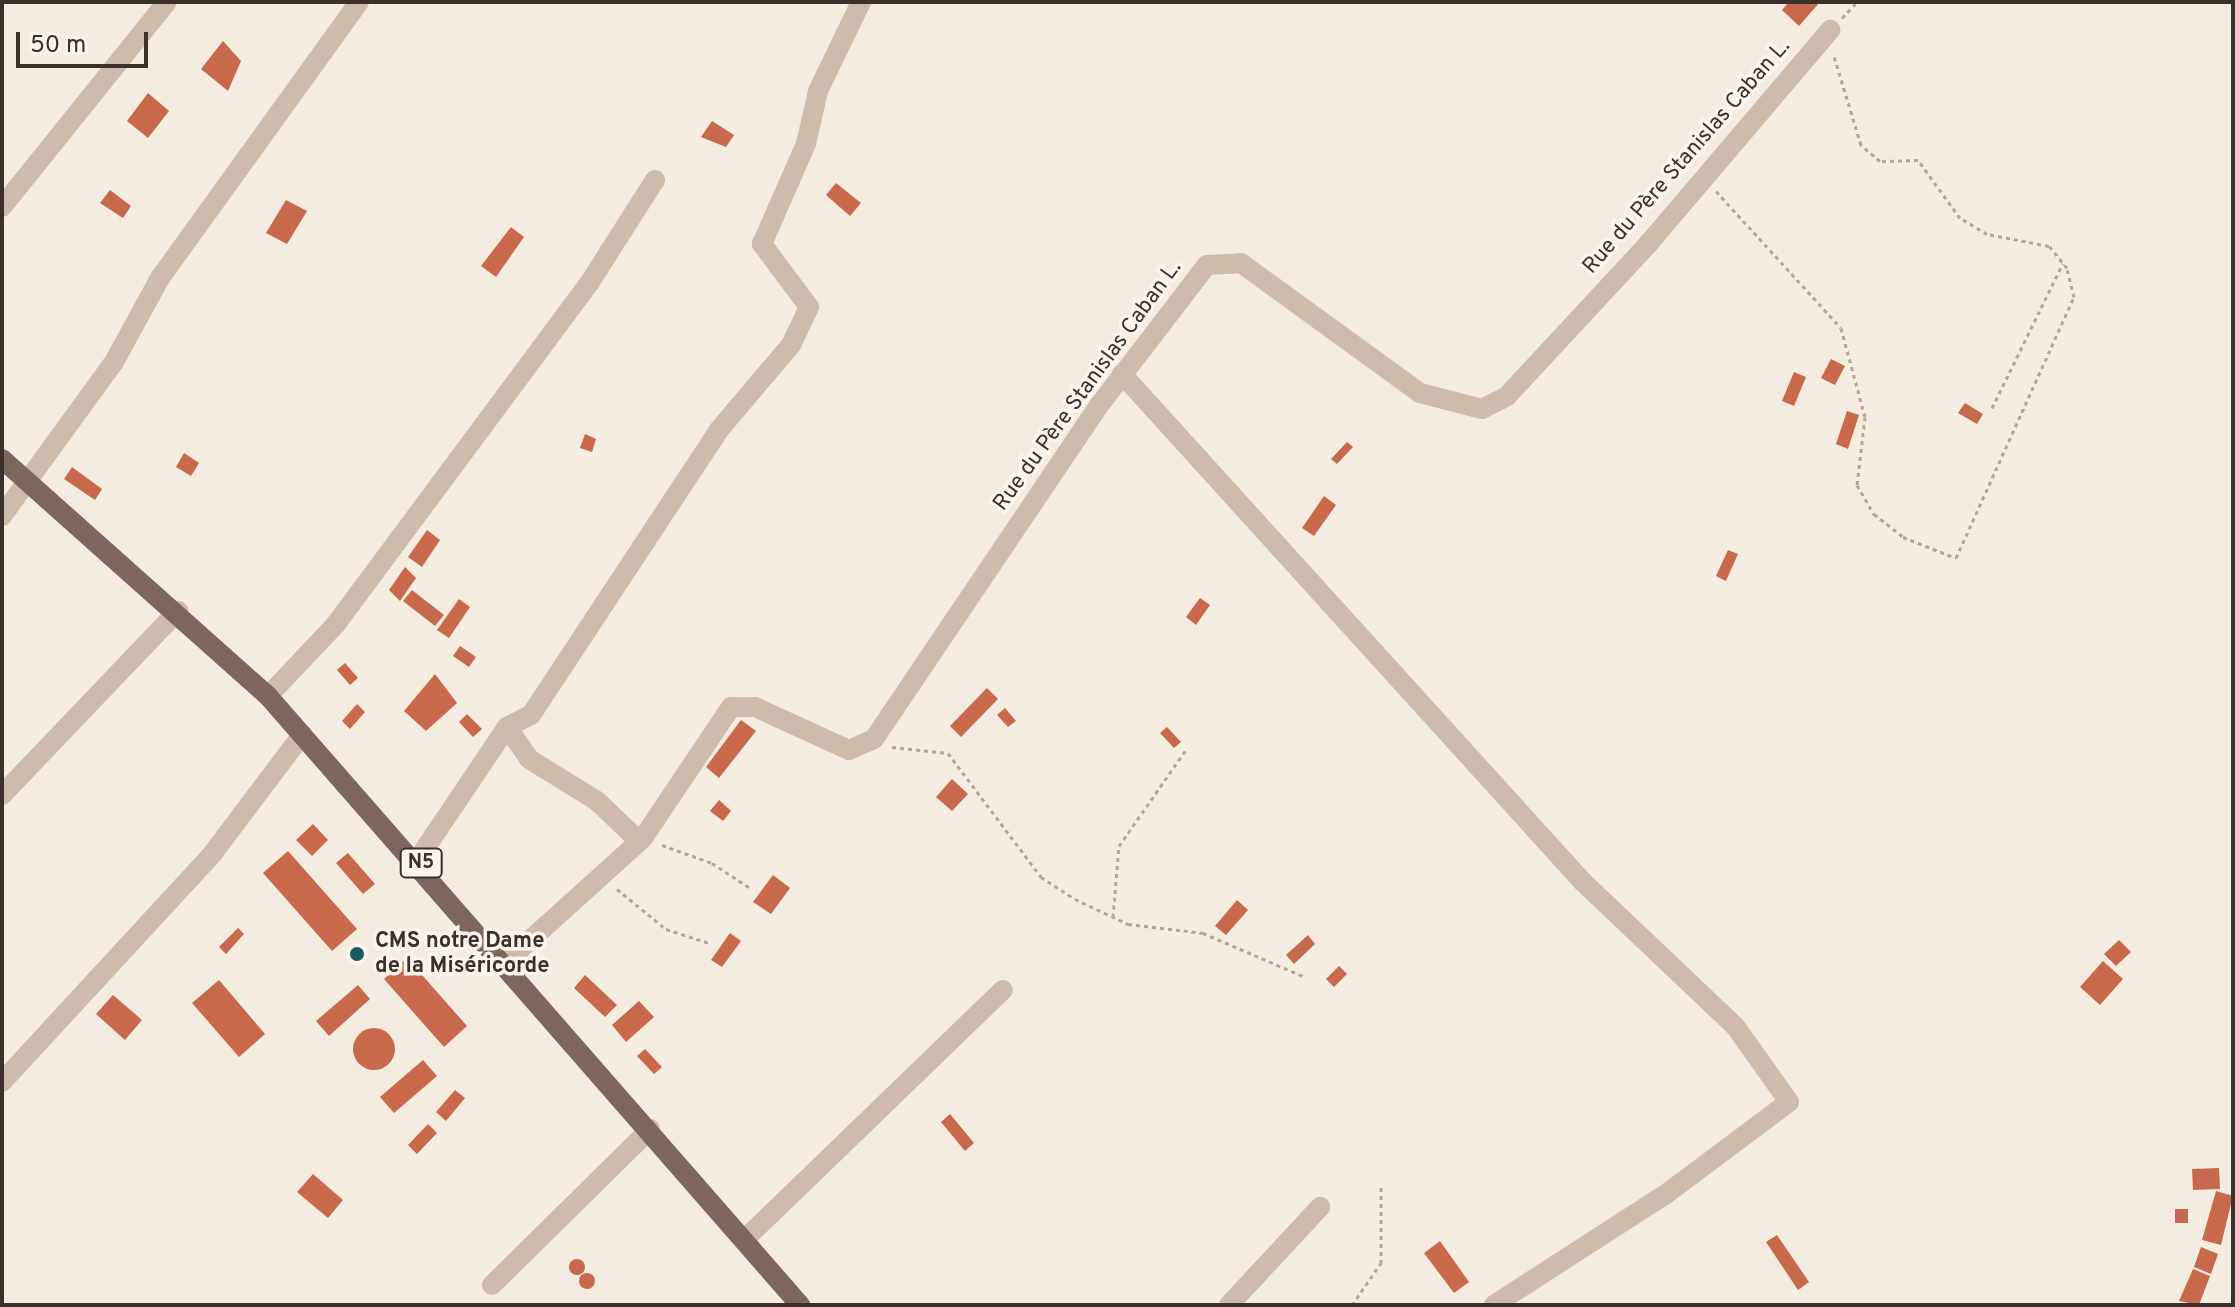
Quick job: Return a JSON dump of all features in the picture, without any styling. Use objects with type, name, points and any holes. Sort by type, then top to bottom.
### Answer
[{"type":"main road","name":"N5","points":[[2,459],[178,611],[268,696],[418,859],[746,1238],[800,1305]]},
{"type":"street","points":[[2,207],[167,2]]},
{"type":"street","points":[[2,516],[114,362],[160,278],[359,2]]},
{"type":"street","points":[[418,859],[507,727],[531,715],[677,489],[791,345],[809,307],[762,244],[806,144],[818,91],[861,2]]},
{"type":"street","name":"Rue du Père Stanislas Caban L.","points":[[874,739],[1122,374],[1200,271],[1231,261],[1420,393],[1482,409],[1507,396],[1830,30]]},
{"type":"street","points":[[268,696],[336,624],[590,282],[655,180]]},
{"type":"street","points":[[1122,374],[1582,881],[1735,1026],[1789,1102],[1666,1194],[1494,1305]]},
{"type":"street","points":[[2,795],[178,611]]},
{"type":"street","points":[[507,961],[641,840],[731,707],[755,707],[849,750],[874,739]]},
{"type":"street","points":[[507,727],[529,759],[597,801],[641,840]]},
{"type":"street","points":[[2,1082],[213,853],[302,735]]},
{"type":"street","points":[[746,1238],[1003,990]]},
{"type":"street","points":[[492,1285],[650,1129]]},
{"type":"street","points":[[1229,1305],[1320,1207]]},
{"type":"path","points":[[1704,175],[1766,253],[1826,304],[1841,328],[1865,417],[1857,485],[1874,514],[1903,537],[1956,558],[2074,297],[2063,263],[2049,246],[1987,234],[1960,218],[1918,160],[1880,161],[1861,145],[1830,30]]},
{"type":"path","points":[[1992,408],[2063,263]]},
{"type":"path","points":[[874,739],[903,752],[948,753],[1041,877],[1113,917],[1203,933],[1303,976]]},
{"type":"path","points":[[1113,917],[1119,846],[1185,751]]},
{"type":"path","points":[[641,840],[705,859],[750,888]]},
{"type":"path","points":[[602,876],[666,929],[709,943]]},
{"type":"path","points":[[1352,1305],[1381,1263],[1381,1185]]},
{"type":"building","points":[[1789,2],[1820,2],[1799,26],[1782,10]]},
{"type":"building","points":[[223,41],[241,61],[228,91],[201,69]]},
{"type":"building","points":[[148,93],[169,111],[148,138],[127,121]]},
{"type":"building","points":[[712,121],[734,135],[726,147],[701,137]]},
{"type":"building","points":[[836,183],[861,203],[850,216],[826,195]]},
{"type":"building","points":[[110,190],[131,206],[123,218],[100,203]]},
{"type":"building","points":[[286,200],[307,211],[287,244],[266,233]]},
{"type":"building","points":[[511,227],[524,237],[496,277],[481,266]]},
{"type":"building","points":[[1831,359],[1845,366],[1835,385],[1821,378]]},
{"type":"building","points":[[1794,372],[1806,377],[1794,406],[1782,401]]},
{"type":"building","points":[[1965,403],[1983,414],[1977,424],[1958,413]]},
{"type":"building","points":[[1847,411],[1859,415],[1848,449],[1836,444]]},
{"type":"building","points":[[585,434],[596,439],[592,452],[580,448]]},
{"type":"building","points":[[1347,442],[1353,447],[1337,464],[1331,459]]},
{"type":"building","points":[[184,453],[199,463],[191,476],[176,467]]},
{"type":"building","points":[[72,467],[102,489],[95,500],[64,479]]},
{"type":"building","points":[[1324,496],[1336,505],[1314,536],[1302,528]]},
{"type":"building","points":[[427,530],[440,540],[422,567],[408,557]]},
{"type":"building","points":[[1728,550],[1738,554],[1726,581],[1716,576]]},
{"type":"building","points":[[405,567],[416,578],[400,601],[389,590]]},
{"type":"building","points":[[412,590],[444,615],[435,626],[403,601]]},
{"type":"building","points":[[1200,598],[1210,605],[1196,625],[1186,617]]},
{"type":"building","points":[[459,599],[470,607],[449,638],[437,630]]},
{"type":"building","points":[[460,646],[476,657],[469,667],[453,656]]},
{"type":"building","points":[[345,663],[358,678],[350,685],[337,670]]},
{"type":"building","points":[[435,674],[457,703],[426,731],[404,711]]},
{"type":"building","points":[[987,688],[998,699],[961,737],[950,726]]},
{"type":"building","points":[[357,704],[365,712],[350,729],[342,721]]},
{"type":"building","points":[[1005,708],[1016,721],[1008,727],[997,715]]},
{"type":"building","points":[[467,714],[482,729],[473,737],[459,722]]},
{"type":"building","points":[[741,720],[756,731],[719,778],[706,767]]},
{"type":"building","points":[[1167,727],[1181,742],[1174,748],[1160,733]]},
{"type":"building","points":[[952,779],[968,794],[952,811],[936,797]]},
{"type":"building","points":[[719,800],[731,811],[723,821],[710,811]]},
{"type":"building","points":[[313,824],[328,840],[312,856],[296,840]]},
{"type":"building","points":[[288,851],[357,929],[332,951],[263,873]]},
{"type":"building","points":[[348,853],[375,884],[363,894],[336,863]]},
{"type":"building","points":[[773,875],[790,888],[771,914],[753,902]]},
{"type":"building","points":[[1237,900],[1248,910],[1226,935],[1215,926]]},
{"type":"building","points":[[238,928],[244,934],[226,954],[219,947]]},
{"type":"building","points":[[730,933],[741,941],[722,967],[711,960]]},
{"type":"building","points":[[1308,935],[1315,944],[1294,964],[1286,955]]},
{"type":"building","points":[[2119,940],[2131,952],[2116,966],[2104,954]]},
{"type":"building","points":[[407,958],[467,1026],[444,1047],[384,979]]},
{"type":"building","points":[[2103,961],[2123,979],[2100,1005],[2080,987]]},
{"type":"building","points":[[1339,966],[1347,974],[1334,987],[1326,979]]},
{"type":"building","points":[[585,975],[617,1005],[605,1017],[574,988]]},
{"type":"building","points":[[219,980],[265,1034],[239,1057],[192,1003]]},
{"type":"building","points":[[358,985],[370,999],[329,1036],[316,1021]]},
{"type":"building","points":[[113,995],[142,1020],[125,1040],[96,1014]]},
{"type":"building","points":[[639,1001],[654,1017],[626,1042],[612,1025]]},
{"type":"building","points":[[374,1028],[389,1034],[395,1049],[389,1064],[374,1070],[359,1064],[353,1049],[359,1034]]},
{"type":"building","points":[[645,1049],[662,1067],[654,1074],[637,1056]]},
{"type":"building","points":[[423,1060],[437,1076],[394,1113],[380,1097]]},
{"type":"building","points":[[455,1090],[465,1098],[446,1121],[436,1112]]},
{"type":"building","points":[[950,1114],[974,1143],[965,1151],[941,1122]]},
{"type":"building","points":[[428,1124],[437,1133],[417,1154],[408,1145]]},
{"type":"building","points":[[2219,1168],[2220,1189],[2193,1190],[2192,1169]]},
{"type":"building","points":[[313,1174],[343,1200],[328,1218],[297,1192]]},
{"type":"building","points":[[2216,1191],[2233,1196],[2221,1245],[2202,1240]]},
{"type":"building","points":[[2175,1209],[2188,1209],[2188,1223],[2175,1223]]},
{"type":"building","points":[[1777,1235],[1809,1282],[1798,1290],[1766,1242]]},
{"type":"building","points":[[1440,1241],[1469,1282],[1454,1293],[1424,1253]]},
{"type":"building","points":[[2201,1247],[2218,1254],[2211,1274],[2194,1267]]},
{"type":"building","points":[[577,1259],[585,1267],[577,1275],[569,1267]]},
{"type":"building","points":[[2193,1269],[2210,1276],[2199,1305],[2179,1301]]},
{"type":"building","points":[[587,1273],[595,1281],[587,1289],[579,1281]]},
{"type":"place","name":"CMS notre Dame de la Miséricorde","points":[[357,954]]}]
